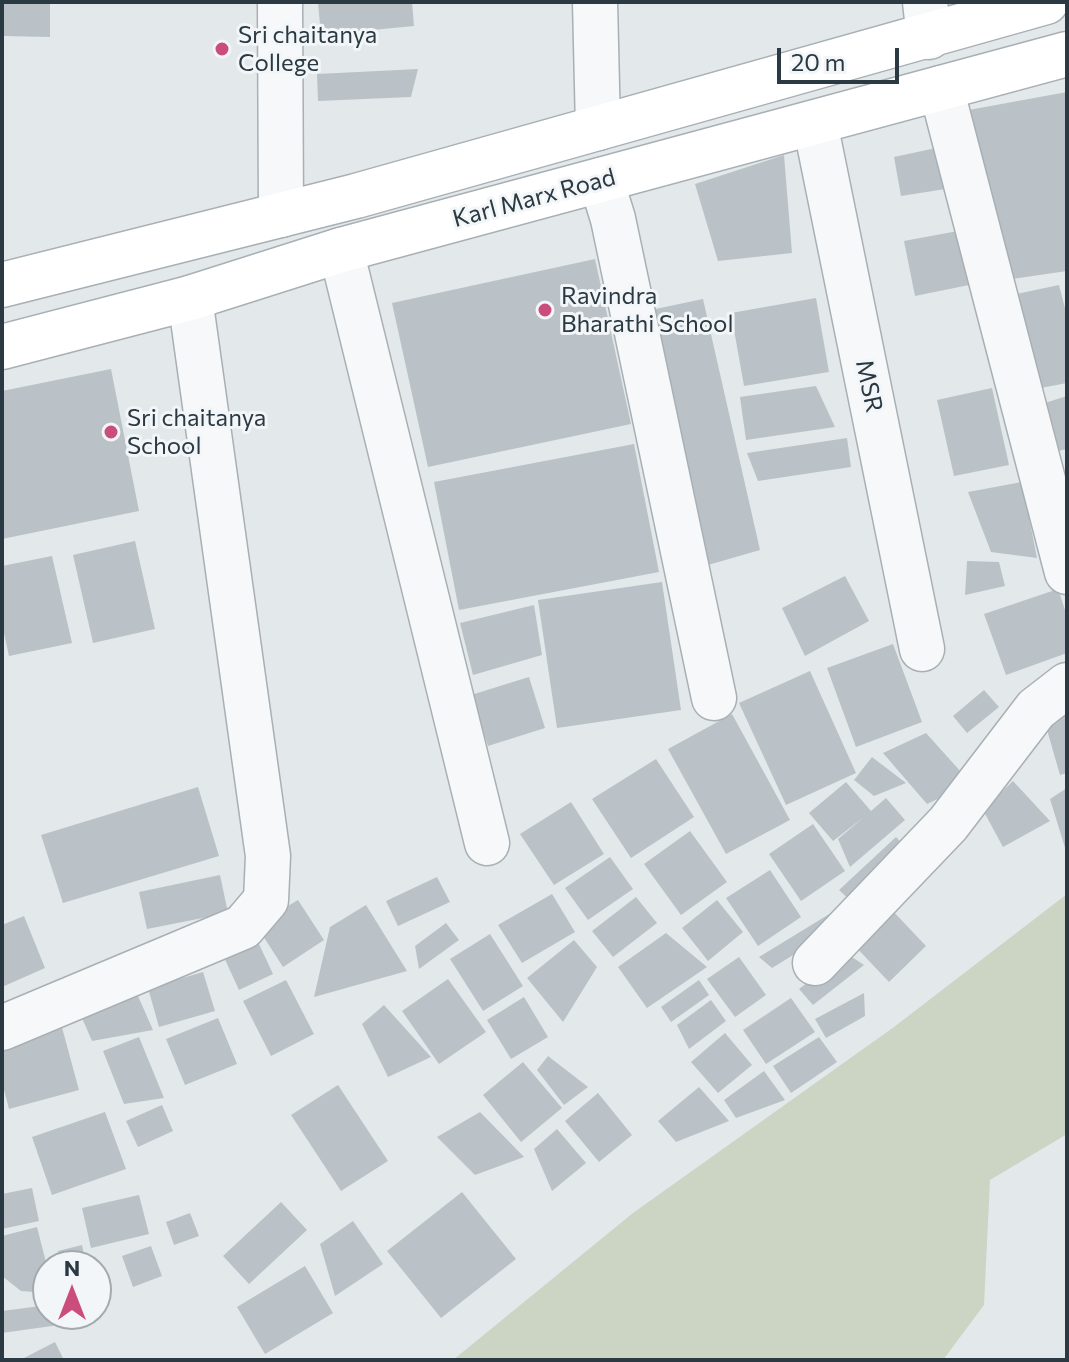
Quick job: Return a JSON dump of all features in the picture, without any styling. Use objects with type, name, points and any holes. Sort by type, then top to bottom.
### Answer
[{"type":"main road","name":"Karl Marx Road","points":[[2,285],[281,215],[598,128],[927,19],[1046,2]]},
{"type":"main road","name":"Karl Marx Road","points":[[2,347],[190,298],[341,250],[1067,54]]},
{"type":"street","points":[[280,2],[281,215]]},
{"type":"street","points":[[595,2],[598,128]]},
{"type":"street","points":[[941,88],[1067,572]]},
{"type":"street","name":"MSR","points":[[815,123],[922,649]]},
{"type":"street","points":[[601,180],[613,219],[714,698]]},
{"type":"street","points":[[341,250],[487,843]]},
{"type":"street","points":[[2,1028],[243,927],[266,900],[268,856],[190,298]]},
{"type":"street","points":[[815,963],[948,824],[1036,709],[1067,685]]},
{"type":"green space","points":[[1067,894],[1067,1134],[990,1180],[984,1305],[943,1360],[453,1360],[633,1213],[894,1027]]},
{"type":"building","points":[[2,2],[50,2],[50,37],[2,36]]},
{"type":"building","points":[[412,2],[414,26],[321,35],[318,3]]},
{"type":"building","points":[[418,69],[411,97],[318,101],[317,74]]},
{"type":"building","points":[[1067,92],[1067,271],[1012,279],[963,111]]},
{"type":"building","points":[[950,145],[958,187],[901,196],[894,157]]},
{"type":"building","points":[[784,155],[792,253],[718,261],[695,184]]},
{"type":"building","points":[[963,230],[974,284],[915,296],[904,241]]},
{"type":"building","points":[[595,259],[631,424],[428,467],[392,303]]},
{"type":"building","points":[[1059,285],[1067,316],[1067,383],[1030,390],[1007,296]]},
{"type":"building","points":[[816,298],[829,372],[744,386],[731,313]]},
{"type":"building","points":[[703,299],[760,550],[701,567],[646,311]]},
{"type":"building","points":[[111,369],[139,511],[2,539],[2,391]]},
{"type":"building","points":[[816,386],[835,427],[746,440],[740,397]]},
{"type":"building","points":[[992,388],[1009,465],[954,476],[937,400]]},
{"type":"building","points":[[1067,396],[1067,449],[1045,454],[1029,408]]},
{"type":"building","points":[[847,438],[851,467],[758,481],[747,453]]},
{"type":"building","points":[[634,444],[659,572],[459,610],[434,482]]},
{"type":"building","points":[[1022,482],[1037,558],[991,552],[968,492]]},
{"type":"building","points":[[135,541],[155,629],[93,643],[73,555]]},
{"type":"building","points":[[52,556],[72,643],[9,656],[2,624],[2,566]]},
{"type":"building","points":[[967,561],[999,562],[1005,586],[965,595]]},
{"type":"building","points":[[845,576],[869,621],[805,656],[782,608]]},
{"type":"building","points":[[662,582],[681,710],[557,728],[538,600]]},
{"type":"building","points":[[1058,589],[1067,616],[1067,653],[1006,675],[984,614]]},
{"type":"building","points":[[534,605],[542,655],[473,675],[460,623]]},
{"type":"building","points":[[893,644],[922,722],[856,747],[827,668]]},
{"type":"building","points":[[810,671],[856,773],[786,805],[739,703]]},
{"type":"building","points":[[529,677],[545,728],[488,746],[471,695]]},
{"type":"building","points":[[984,690],[999,707],[967,733],[953,716]]},
{"type":"building","points":[[1067,702],[1067,773],[1060,775],[1041,709]]},
{"type":"building","points":[[732,714],[790,820],[726,854],[668,749]]},
{"type":"building","points":[[926,733],[971,783],[927,804],[883,753]]},
{"type":"building","points":[[872,757],[906,783],[874,796],[854,780]]},
{"type":"building","points":[[656,759],[694,817],[631,858],[592,799]]},
{"type":"building","points":[[1013,781],[1050,821],[1003,847],[983,810]]},
{"type":"building","points":[[846,782],[871,811],[886,798],[905,820],[850,867],[838,839],[864,817],[833,841],[809,813]]},
{"type":"building","points":[[198,787],[219,856],[63,903],[41,835]]},
{"type":"building","points":[[1067,788],[1067,850],[1066,851],[1050,799]]},
{"type":"building","points":[[571,802],[604,854],[554,885],[520,834]]},
{"type":"building","points":[[813,824],[845,871],[801,901],[769,854]]},
{"type":"building","points":[[690,831],[727,882],[681,915],[644,864]]},
{"type":"building","points":[[896,837],[914,856],[858,908],[839,890]]},
{"type":"building","points":[[610,857],[633,889],[588,920],[565,888]]},
{"type":"building","points":[[770,870],[801,917],[758,946],[726,898]]},
{"type":"building","points":[[220,875],[228,913],[147,929],[139,892]]},
{"type":"building","points":[[437,877],[450,902],[398,926],[386,901]]},
{"type":"building","points":[[552,894],[575,932],[522,963],[498,925]]},
{"type":"building","points":[[636,897],[657,923],[613,957],[592,931]]},
{"type":"building","points":[[298,900],[324,940],[283,967],[256,925]]},
{"type":"building","points":[[717,900],[743,932],[708,961],[682,928]]},
{"type":"building","points":[[366,905],[407,971],[314,997],[330,927]]},
{"type":"building","points":[[890,908],[926,946],[889,982],[853,944]]},
{"type":"building","points":[[831,913],[839,927],[772,968],[759,957]]},
{"type":"building","points":[[24,916],[45,968],[2,987],[2,925]]},
{"type":"building","points":[[446,923],[459,940],[419,969],[415,946]]},
{"type":"building","points":[[251,927],[273,974],[239,990],[217,942]]},
{"type":"building","points":[[666,933],[707,967],[647,1008],[618,967]]},
{"type":"building","points":[[490,934],[523,986],[483,1011],[450,959]]},
{"type":"building","points":[[574,940],[597,967],[563,1022],[527,978]]},
{"type":"building","points":[[846,953],[864,965],[813,1005],[799,989]]},
{"type":"building","points":[[739,957],[766,995],[735,1017],[707,979]]},
{"type":"building","points":[[203,972],[215,1011],[159,1027],[148,988]]},
{"type":"building","points":[[448,979],[486,1032],[439,1064],[402,1011]]},
{"type":"building","points":[[286,980],[314,1034],[271,1056],[243,1001]]},
{"type":"building","points":[[699,980],[709,995],[671,1022],[661,1007]]},
{"type":"building","points":[[134,987],[153,1030],[92,1041],[79,1011]]},
{"type":"building","points":[[864,993],[865,1016],[826,1038],[815,1019]]},
{"type":"building","points":[[524,997],[548,1037],[511,1059],[487,1020]]},
{"type":"building","points":[[791,998],[815,1032],[766,1064],[743,1030]]},
{"type":"building","points":[[711,1000],[726,1021],[689,1049],[677,1025]]},
{"type":"building","points":[[384,1005],[431,1057],[388,1077],[362,1024]]},
{"type":"building","points":[[218,1018],[237,1064],[185,1085],[166,1039]]},
{"type":"building","points":[[60,1020],[79,1090],[9,1109],[2,1082],[2,1040]]},
{"type":"building","points":[[725,1033],[752,1065],[718,1093],[691,1062]]},
{"type":"building","points":[[139,1037],[164,1098],[124,1104],[103,1051]]},
{"type":"building","points":[[819,1037],[837,1062],[791,1093],[773,1066]]},
{"type":"building","points":[[548,1056],[588,1087],[564,1105],[537,1070]]},
{"type":"building","points":[[523,1062],[562,1108],[521,1142],[483,1095]]},
{"type":"building","points":[[764,1071],[785,1100],[736,1118],[724,1100]]},
{"type":"building","points":[[338,1085],[388,1161],[341,1191],[291,1115]]},
{"type":"building","points":[[699,1087],[729,1121],[676,1142],[658,1121]]},
{"type":"building","points":[[598,1093],[632,1135],[599,1162],[565,1121]]},
{"type":"building","points":[[162,1105],[173,1131],[138,1147],[126,1121]]},
{"type":"building","points":[[105,1112],[126,1169],[52,1195],[32,1137]]},
{"type":"building","points":[[480,1112],[524,1157],[475,1175],[437,1137]]},
{"type":"building","points":[[557,1129],[586,1163],[552,1191],[534,1149]]},
{"type":"building","points":[[32,1188],[39,1221],[2,1229],[2,1194]]},
{"type":"building","points":[[462,1192],[516,1259],[441,1318],[387,1251]]},
{"type":"building","points":[[139,1195],[149,1234],[91,1248],[82,1208]]},
{"type":"building","points":[[281,1202],[307,1230],[249,1284],[223,1256]]},
{"type":"building","points":[[190,1213],[199,1236],[174,1245],[166,1222]]},
{"type":"building","points":[[353,1221],[383,1264],[335,1296],[320,1244]]},
{"type":"building","points":[[37,1227],[43,1250],[32,1250],[32,1292],[21,1291],[2,1276],[2,1236]]},
{"type":"building","points":[[82,1245],[83,1250],[62,1250]]},
{"type":"building","points":[[151,1246],[162,1276],[133,1287],[122,1256]]},
{"type":"building","points":[[305,1266],[333,1313],[265,1354],[237,1307]]},
{"type":"building","points":[[32,1307],[32,1329],[2,1333],[2,1311]]},
{"type":"building","points":[[55,1342],[64,1360],[24,1358]]},
{"type":"place","name":"Sri chaitanya College","points":[[222,49]]},
{"type":"place","name":"Ravindra Bharathi School","points":[[545,310]]},
{"type":"place","name":"Sri chaitanya School","points":[[111,432]]}]
